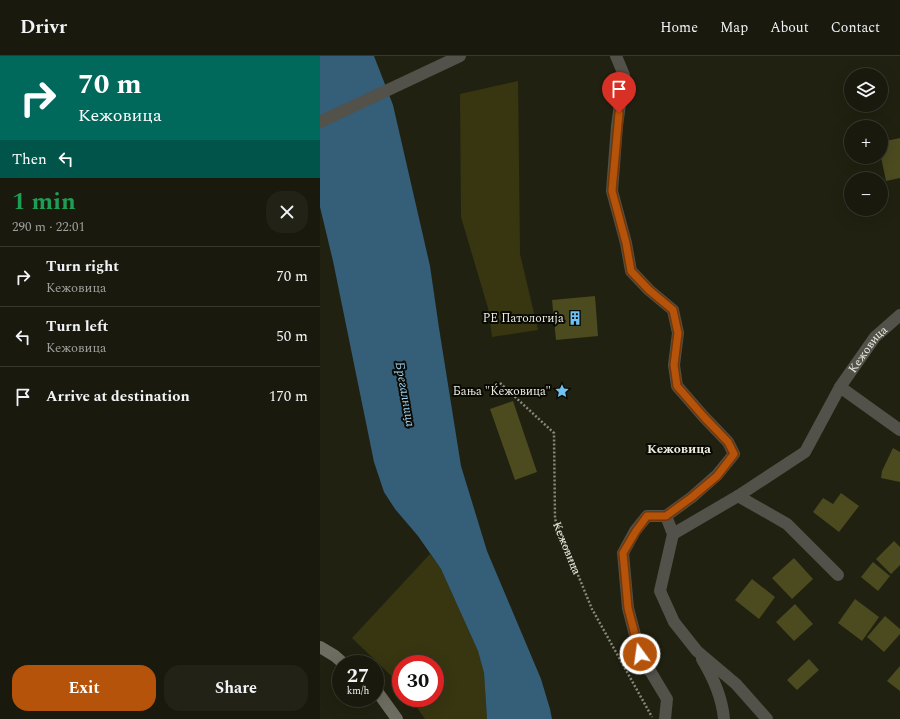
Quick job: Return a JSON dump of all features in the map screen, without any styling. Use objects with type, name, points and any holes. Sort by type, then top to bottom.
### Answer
[{"type":"main road","points":[[320,647],[332,655]]},
{"type":"main road","points":[[384,701],[397,719]]},
{"type":"street","points":[[320,122],[438,68],[460,56]]},
{"type":"street","points":[[616,56],[624,75],[617,126],[612,191],[626,243],[631,271],[649,290],[673,310],[678,333],[674,365],[677,386],[728,442],[734,454],[717,476],[666,516],[647,516],[623,553],[630,616],[640,654],[667,699],[665,719]]},
{"type":"street","name":"Кежовица","points":[[673,534],[738,496],[805,452],[840,387],[875,337],[900,315]]},
{"type":"street","points":[[840,387],[900,430]]},
{"type":"street","points":[[738,496],[787,524],[838,575]]},
{"type":"street","points":[[666,516],[673,534],[660,591],[674,622],[697,651],[713,677],[723,710],[724,719]]},
{"type":"street","points":[[697,651],[736,684],[767,719]]},
{"type":"path","name":"Кежовица","points":[[500,383],[554,433],[555,519],[592,609],[653,719]]},
{"type":"shaded area","points":[[518,81],[520,254],[538,330],[492,337],[488,308],[461,217],[460,94]]},
{"type":"shaded area","points":[[430,554],[441,569],[478,651],[484,673],[487,719],[425,719],[416,707],[444,707],[444,655],[392,655],[392,676],[384,669],[384,655],[370,655],[352,638]]},
{"type":"water","name":"Брегалница","points":[[320,56],[374,56],[393,105],[430,266],[461,466],[487,551],[541,679],[552,719],[487,719],[484,673],[478,651],[441,569],[418,536],[395,509],[384,492],[374,462],[333,261],[320,207]]},
{"type":"building","points":[[900,138],[900,178],[888,181],[888,172],[884,172],[882,164],[888,164],[888,141]]},
{"type":"building","name":"РЕ Патологија","points":[[595,296],[598,336],[556,340],[552,300]]},
{"type":"building","points":[[513,401],[537,472],[515,480],[490,409]]},
{"type":"building","points":[[893,448],[900,452],[900,482],[881,478],[882,471]]},
{"type":"building","points":[[841,493],[859,506],[839,532],[813,512],[823,498],[833,504]]},
{"type":"building","points":[[894,541],[900,547],[900,565],[891,574],[876,559]]},
{"type":"building","points":[[794,558],[813,579],[792,599],[772,578]]},
{"type":"building","points":[[873,562],[890,576],[878,591],[861,577]]},
{"type":"building","points":[[752,579],[775,597],[759,619],[735,600]]},
{"type":"building","points":[[855,599],[879,617],[862,641],[838,623]]},
{"type":"building","points":[[795,604],[813,624],[794,641],[776,622]]},
{"type":"building","points":[[885,616],[900,629],[900,634],[884,652],[867,637]]},
{"type":"building","points":[[809,659],[819,670],[797,690],[787,680]]},
{"type":"building","points":[[900,666],[900,691],[887,681]]},
{"type":"place","name":"РЕ Патологија","points":[[575,318]]},
{"type":"place","name":"Бања \"Ќежовица\"","points":[[562,391]]},
{"type":"district","name":"Кежовица","points":[[679,448]]},
{"type":"route","points":[[619,113],[612,191],[626,243],[631,271],[649,290],[673,310],[678,333],[674,365],[677,386],[728,442],[734,454],[717,476],[666,516],[647,516],[623,553],[628,608],[640,654]]}]
